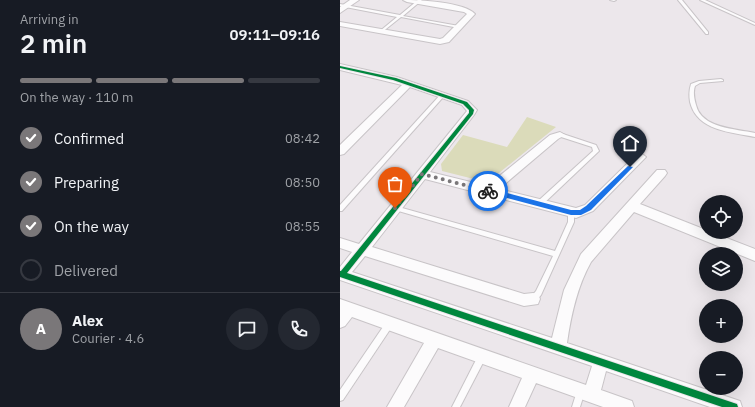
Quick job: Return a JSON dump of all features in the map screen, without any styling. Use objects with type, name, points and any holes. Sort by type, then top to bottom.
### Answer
[{"type":"street","points":[[342,7],[355,0]]},
{"type":"street","points":[[340,24],[440,42],[446,40],[471,15],[471,12],[419,1],[407,0]]},
{"type":"street","points":[[342,69],[408,84],[468,105],[472,110],[341,274],[734,407]]},
{"type":"street","points":[[340,151],[408,84]]},
{"type":"street","points":[[488,191],[554,137],[560,135]]},
{"type":"street","points":[[422,174],[571,212],[581,212],[589,208],[641,157]]},
{"type":"street","points":[[558,348],[565,310],[577,272],[586,258],[661,173]]},
{"type":"street","points":[[632,206],[755,255]]},
{"type":"street","points":[[340,242],[524,300],[533,299]]},
{"type":"street","points":[[343,312],[390,324],[435,339],[626,407]]},
{"type":"street","points":[[395,407],[435,339]]},
{"type":"street","points":[[586,393],[601,362]]},
{"type":"street","points":[[517,407],[532,374]]},
{"type":"lane","points":[[680,0],[707,32]]},
{"type":"lane","points":[[702,0],[755,24]]},
{"type":"lane","points":[[381,32],[419,1]]},
{"type":"lane","points":[[342,7],[459,27]]},
{"type":"lane","points":[[721,80],[699,82],[693,85],[692,101],[696,115],[710,124],[755,135]]},
{"type":"lane","points":[[340,209],[443,96]]},
{"type":"lane","points":[[539,204],[596,151],[594,146],[560,135]]},
{"type":"lane","points":[[395,208],[557,254]]},
{"type":"lane","points":[[533,299],[539,293],[571,222],[571,212]]},
{"type":"lane","points":[[340,397],[390,324]]},
{"type":"lane","points":[[456,407],[483,356]]},
{"type":"lane","points":[[576,407],[586,393]]},
{"type":"green space","points":[[527,117],[556,127],[494,177],[482,181],[442,171],[441,164],[463,135],[507,147]]},
{"type":"cycle path","points":[[340,67],[394,79],[465,103],[472,110],[342,275]]},
{"type":"cycle path","points":[[340,274],[734,407]]},
{"type":"way so far","points":[[395,208],[422,174],[488,191]]},
{"type":"route","points":[[488,191],[576,213],[589,208],[630,167]]}]
